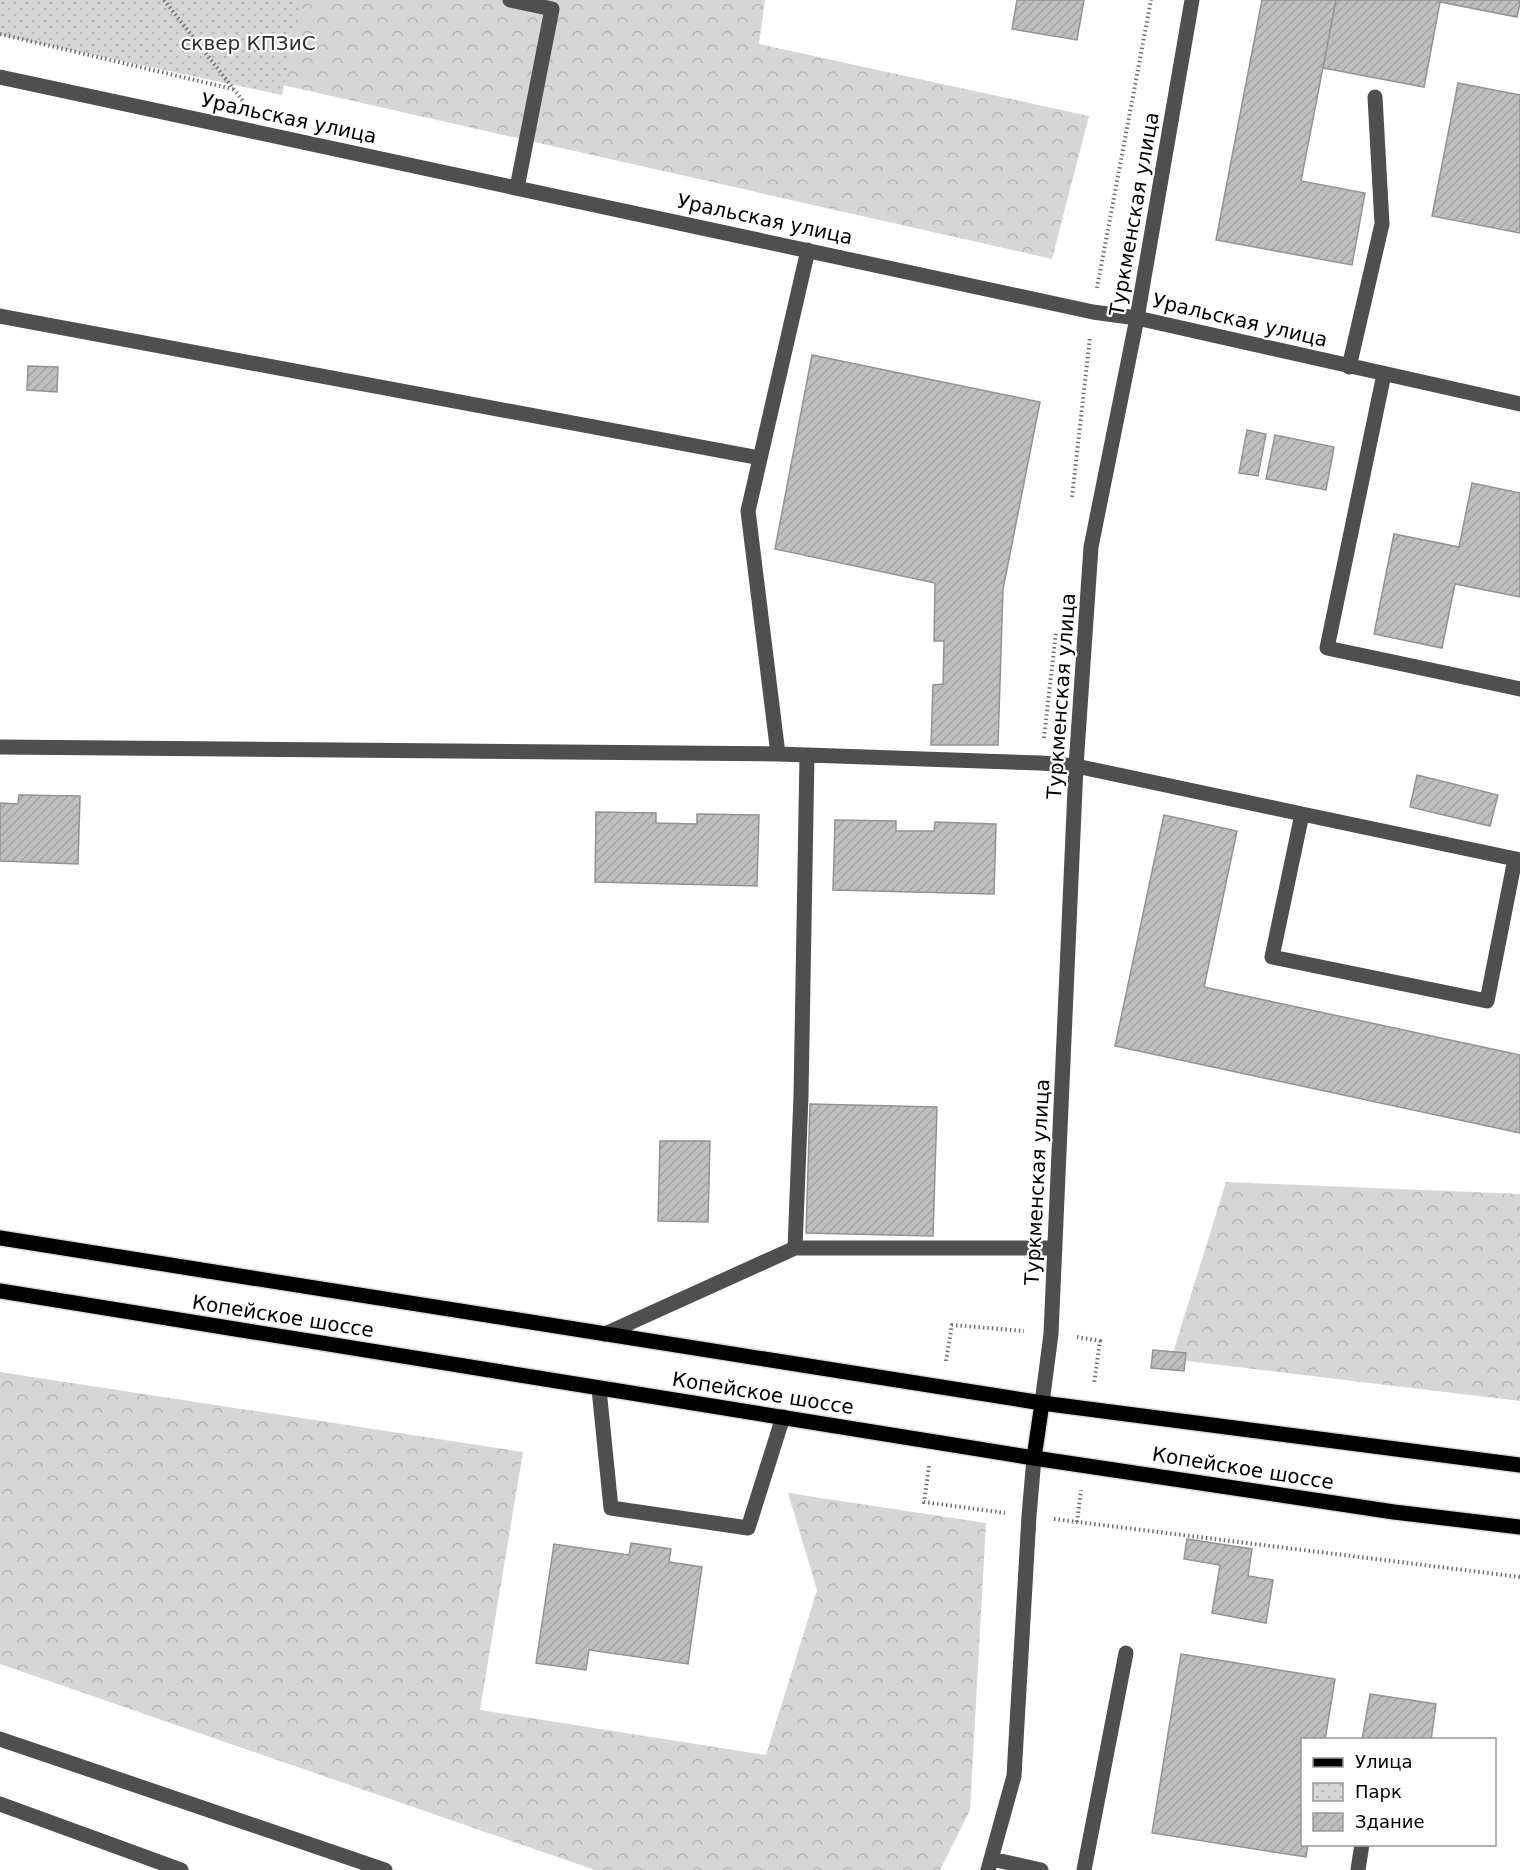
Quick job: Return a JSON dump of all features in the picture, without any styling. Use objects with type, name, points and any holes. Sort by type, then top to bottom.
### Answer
[{"type":"main road","name":"Копейское шоссе","points":[[0,1238],[1042,1403],[1520,1465]]},
{"type":"main road","name":"Копейское шоссе","points":[[0,1291],[1034,1458],[1394,1512],[1520,1527]]},
{"type":"main road","points":[[1034,1458],[1042,1403]]},
{"type":"street","points":[[510,0],[552,9],[517,188]]},
{"type":"street","name":"Туркменская улица","points":[[1042,1403],[1051,1334],[1076,766],[1091,547],[1137,318],[1192,0]]},
{"type":"street","name":"Уральская улица","points":[[0,77],[1093,312],[1137,318],[1520,404]]},
{"type":"street","points":[[1349,367],[1382,224],[1376,97]]},
{"type":"street","points":[[778,754],[748,511],[808,250]]},
{"type":"street","points":[[0,316],[760,458]]},
{"type":"street","points":[[1384,374],[1327,648],[1520,689]]},
{"type":"street","points":[[0,747],[778,754],[1076,766],[1518,859],[1487,1001],[1272,957],[1302,814]]},
{"type":"street","points":[[795,1248],[801,1096],[807,755]]},
{"type":"street","points":[[605,1334],[795,1248],[1055,1248]]},
{"type":"street","points":[[599,1389],[611,1508],[747,1528],[783,1417]]},
{"type":"street","points":[[1034,1458],[1014,1776],[990,1865],[1041,1870]]},
{"type":"street","points":[[1084,1870],[1126,1653]]},
{"type":"street","points":[[0,1739],[385,1870]]},
{"type":"street","points":[[0,1804],[181,1870]]},
{"type":"street","points":[[1358,1870],[1362,1846]]},
{"type":"path","points":[[164,0],[270,135]]},
{"type":"path","points":[[1071,502],[1093,312],[1151,0]]},
{"type":"path","points":[[0,34],[233,89]]},
{"type":"path","points":[[1041,763],[1058,620]]},
{"type":"path","points":[[924,1502],[1520,1577]]},
{"type":"green space","points":[[0,0],[765,0],[759,44],[1089,116],[1052,259],[0,21]]},
{"type":"green space","name":"сквер КПЗиС","points":[[0,0],[302,0],[282,95],[0,35]]},
{"type":"green space","points":[[1226,1182],[1520,1194],[1520,1401],[1171,1359]]},
{"type":"green space","points":[[0,1372],[523,1452],[480,1710],[766,1755],[817,1590],[788,1493],[986,1523],[970,1810],[940,1870],[595,1870],[0,1664]]},
{"type":"building","points":[[1017,0],[1084,0],[1077,40],[1012,29]]},
{"type":"building","points":[[1262,0],[1336,0],[1301,181],[1365,193],[1352,265],[1216,240]]},
{"type":"building","points":[[1336,0],[1520,0],[1520,3],[1517,17],[1440,2],[1424,87],[1323,68]]},
{"type":"building","points":[[1458,83],[1520,95],[1520,233],[1432,216]]},
{"type":"building","points":[[812,355],[1040,402],[1003,589],[998,745],[931,745],[933,685],[943,684],[944,641],[934,641],[935,583],[775,549]]},
{"type":"building","points":[[28,366],[58,367],[57,392],[27,390]]},
{"type":"building","points":[[1247,430],[1266,434],[1258,476],[1239,473]]},
{"type":"building","points":[[1275,435],[1334,447],[1326,490],[1266,479]]},
{"type":"building","points":[[1472,483],[1520,493],[1520,597],[1455,584],[1442,648],[1374,634],[1394,534],[1459,547]]},
{"type":"building","points":[[1417,775],[1498,795],[1490,826],[1410,807]]},
{"type":"building","points":[[19,795],[80,796],[78,864],[0,861],[0,803],[18,804]]},
{"type":"building","points":[[596,812],[656,813],[656,823],[697,824],[697,814],[759,815],[757,886],[595,882]]},
{"type":"building","points":[[1164,815],[1237,831],[1204,987],[1520,1055],[1520,1133],[1115,1046]]},
{"type":"building","points":[[835,820],[896,821],[896,831],[934,831],[935,822],[996,824],[994,894],[833,890]]},
{"type":"building","points":[[810,1104],[937,1107],[933,1236],[806,1233]]},
{"type":"building","points":[[660,1141],[710,1141],[708,1222],[658,1221]]},
{"type":"building","points":[[1153,1350],[1186,1353],[1184,1371],[1151,1368]]},
{"type":"building","points":[[1187,1539],[1252,1549],[1248,1576],[1273,1580],[1266,1623],[1212,1613],[1220,1565],[1184,1559]]},
{"type":"building","points":[[631,1543],[671,1549],[669,1562],[702,1567],[688,1664],[589,1650],[586,1670],[536,1663],[554,1544],[629,1555]]},
{"type":"building","points":[[1181,1654],[1335,1679],[1325,1738],[1301,1738],[1301,1846],[1308,1846],[1306,1857],[1152,1833]]},
{"type":"building","points":[[1370,1694],[1436,1704],[1431,1738],[1362,1738]]}]
